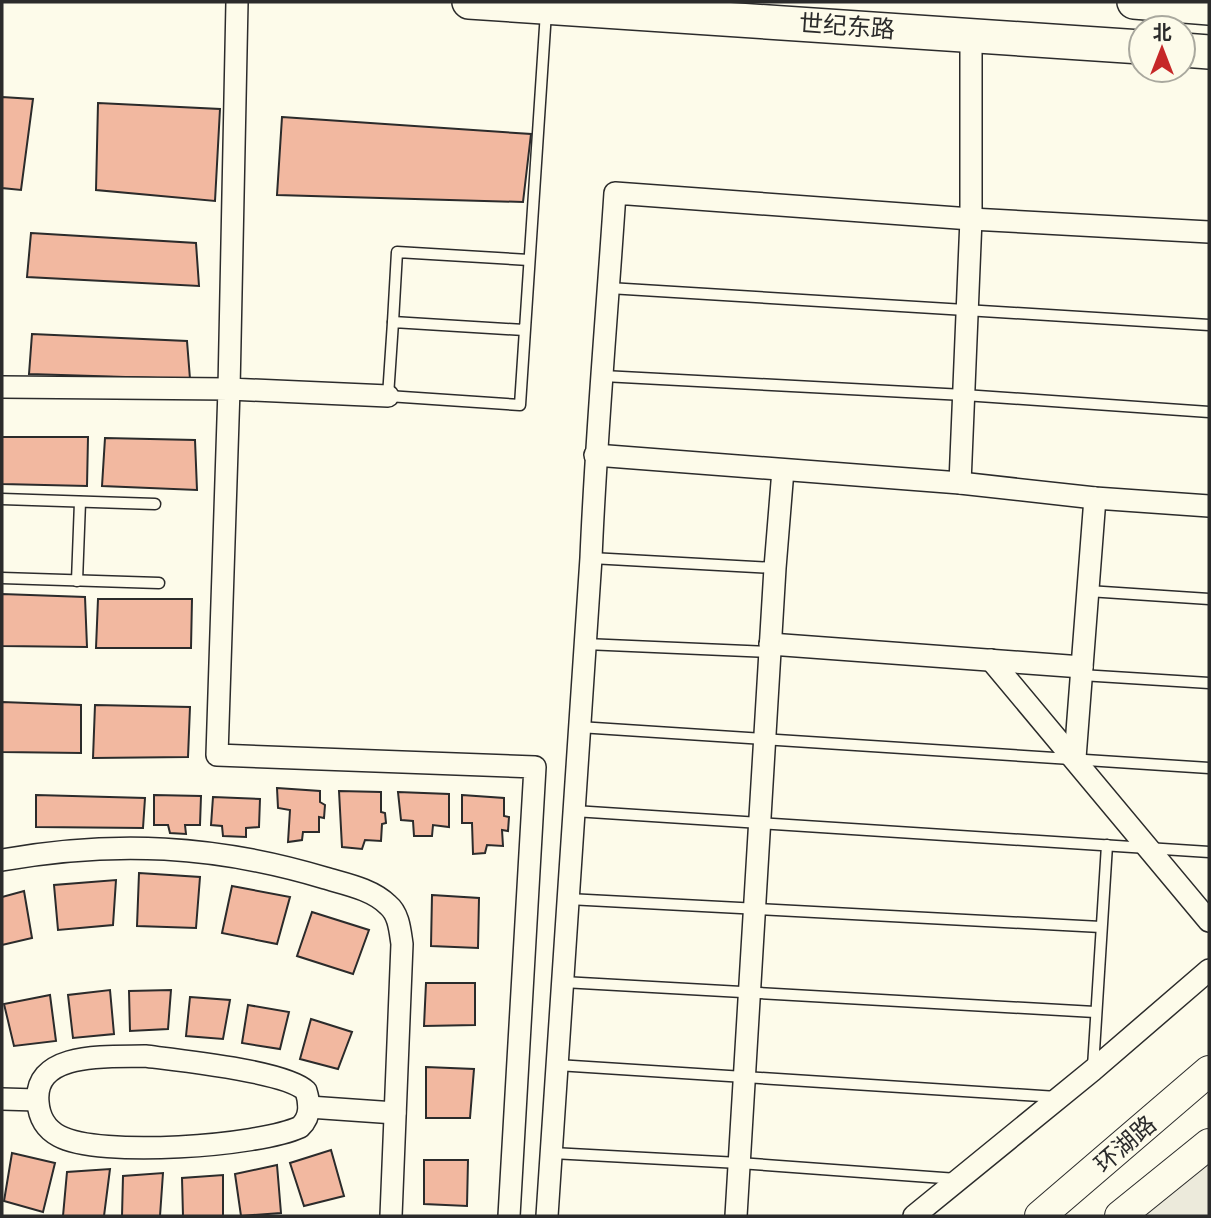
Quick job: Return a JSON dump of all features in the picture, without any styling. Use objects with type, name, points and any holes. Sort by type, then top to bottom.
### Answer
[{"type":"main road","name":"世纪东路","points":[[469,2],[1127,46]]},
{"type":"main road","points":[[1135,2],[1209,8]]},
{"type":"main road","name":"环湖路","points":[[1040,1216],[1209,1071]]},
{"type":"main road","points":[[1120,1216],[1209,1144]]},
{"type":"street","points":[[237,2],[229,389],[217,755],[535,767],[509,1216]]},
{"type":"street","points":[[960,483],[971,219],[971,35]]},
{"type":"street","points":[[547,1216],[591,558],[595,455],[615,193],[971,219],[1209,232]]},
{"type":"street","points":[[2,387],[229,389],[388,396]]},
{"type":"street","points":[[595,455],[960,483],[1095,499],[1209,506]]},
{"type":"street","points":[[736,1216],[783,470]]},
{"type":"street","points":[[1075,758],[1095,499]]},
{"type":"street","points":[[770,648],[991,660],[1082,671]]},
{"type":"street","points":[[991,660],[1209,921]]},
{"type":"street","points":[[2,860],[76,850],[185,849],[271,863],[356,887],[381,899],[394,911],[402,944],[391,1216]]},
{"type":"street","points":[[915,1216],[1093,1070],[1209,970]]},
{"type":"street","points":[[145,1056],[216,1065],[294,1082],[306,1091],[309,1107],[305,1122],[293,1130],[214,1144],[144,1148],[94,1145],[66,1140],[56,1135],[43,1122],[37,1100],[44,1078],[57,1066],[95,1058],[145,1056]]},
{"type":"street","points":[[2,1099],[37,1100]]},
{"type":"street","points":[[309,1107],[395,1112]]},
{"type":"lane","points":[[529,260],[397,251],[388,396],[520,405],[547,6]]},
{"type":"lane","points":[[609,288],[1209,325]]},
{"type":"lane","points":[[393,322],[524,330]]},
{"type":"lane","points":[[603,376],[964,395],[1209,412]]},
{"type":"lane","points":[[2,499],[155,504]]},
{"type":"lane","points":[[77,581],[80,502]]},
{"type":"lane","points":[[591,558],[775,568]]},
{"type":"lane","points":[[2,578],[159,583]]},
{"type":"lane","points":[[1088,591],[1209,599]]},
{"type":"lane","points":[[585,644],[770,648]]},
{"type":"lane","points":[[1082,671],[1209,683]]},
{"type":"lane","points":[[579,727],[1209,768]]},
{"type":"lane","points":[[574,811],[1209,852]]},
{"type":"lane","points":[[1093,1070],[1107,845]]},
{"type":"lane","points":[[568,899],[1101,927]]},
{"type":"lane","points":[[563,982],[1095,1012]]},
{"type":"lane","points":[[557,1065],[1060,1097]]},
{"type":"lane","points":[[552,1153],[739,1163],[959,1180]]},
{"type":"shaded area","points":[[1209,1148],[1209,1216],[1120,1216]]},
{"type":"building","points":[[2,97],[33,99],[21,190],[2,188]]},
{"type":"building","points":[[98,103],[220,109],[215,201],[96,190]]},
{"type":"building","points":[[282,117],[531,134],[523,202],[277,195]]},
{"type":"building","points":[[31,233],[196,243],[199,286],[27,277]]},
{"type":"building","points":[[32,334],[187,341],[190,379],[29,374]]},
{"type":"building","points":[[2,437],[88,437],[87,486],[2,484]]},
{"type":"building","points":[[105,438],[195,440],[197,490],[102,486]]},
{"type":"building","points":[[2,594],[85,597],[87,647],[2,646]]},
{"type":"building","points":[[98,599],[192,599],[191,648],[96,648]]},
{"type":"building","points":[[2,702],[81,705],[81,753],[2,752]]},
{"type":"building","points":[[95,705],[190,707],[188,757],[93,758]]},
{"type":"building","points":[[277,788],[320,791],[320,802],[325,805],[324,818],[319,817],[319,832],[303,832],[302,840],[288,842],[290,810],[278,808]]},
{"type":"building","points":[[339,791],[381,792],[381,812],[385,813],[386,823],[382,824],[381,841],[365,840],[362,849],[342,847]]},
{"type":"building","points":[[398,792],[449,794],[449,827],[433,825],[432,836],[414,836],[413,821],[401,820]]},
{"type":"building","points":[[36,795],[145,798],[143,828],[36,827]]},
{"type":"building","points":[[154,795],[201,796],[200,825],[185,825],[186,834],[170,833],[168,825],[154,825]]},
{"type":"building","points":[[462,795],[504,798],[504,816],[509,817],[508,831],[502,830],[503,846],[487,845],[485,853],[473,854],[472,823],[462,823]]},
{"type":"building","points":[[213,797],[260,799],[259,827],[246,828],[246,837],[223,836],[222,826],[211,825]]},
{"type":"building","points":[[139,873],[200,877],[196,928],[137,926]]},
{"type":"building","points":[[116,880],[113,925],[58,930],[54,885]]},
{"type":"building","points":[[232,886],[290,897],[277,944],[222,933]]},
{"type":"building","points":[[24,891],[32,938],[2,945],[2,897]]},
{"type":"building","points":[[432,895],[479,898],[478,948],[431,946]]},
{"type":"building","points":[[312,912],[369,930],[353,974],[297,956]]},
{"type":"building","points":[[426,983],[475,983],[475,1025],[424,1026]]},
{"type":"building","points":[[110,990],[114,1034],[73,1038],[68,995]]},
{"type":"building","points":[[171,990],[168,1029],[130,1031],[129,991]]},
{"type":"building","points":[[50,995],[56,1041],[14,1046],[4,1004]]},
{"type":"building","points":[[190,997],[230,1000],[223,1039],[186,1036]]},
{"type":"building","points":[[248,1005],[289,1012],[280,1049],[242,1043]]},
{"type":"building","points":[[311,1019],[352,1032],[338,1069],[300,1059]]},
{"type":"building","points":[[426,1067],[474,1069],[470,1118],[426,1118]]},
{"type":"building","points":[[331,1150],[344,1196],[304,1206],[290,1163]]},
{"type":"building","points":[[12,1153],[55,1163],[43,1212],[4,1201]]},
{"type":"building","points":[[424,1160],[468,1160],[467,1206],[424,1204]]},
{"type":"building","points":[[277,1165],[281,1213],[241,1216],[235,1174]]},
{"type":"building","points":[[110,1169],[104,1216],[63,1216],[67,1172]]},
{"type":"building","points":[[163,1173],[160,1216],[122,1216],[123,1176]]},
{"type":"building","points":[[223,1175],[223,1216],[183,1216],[182,1178]]}]
